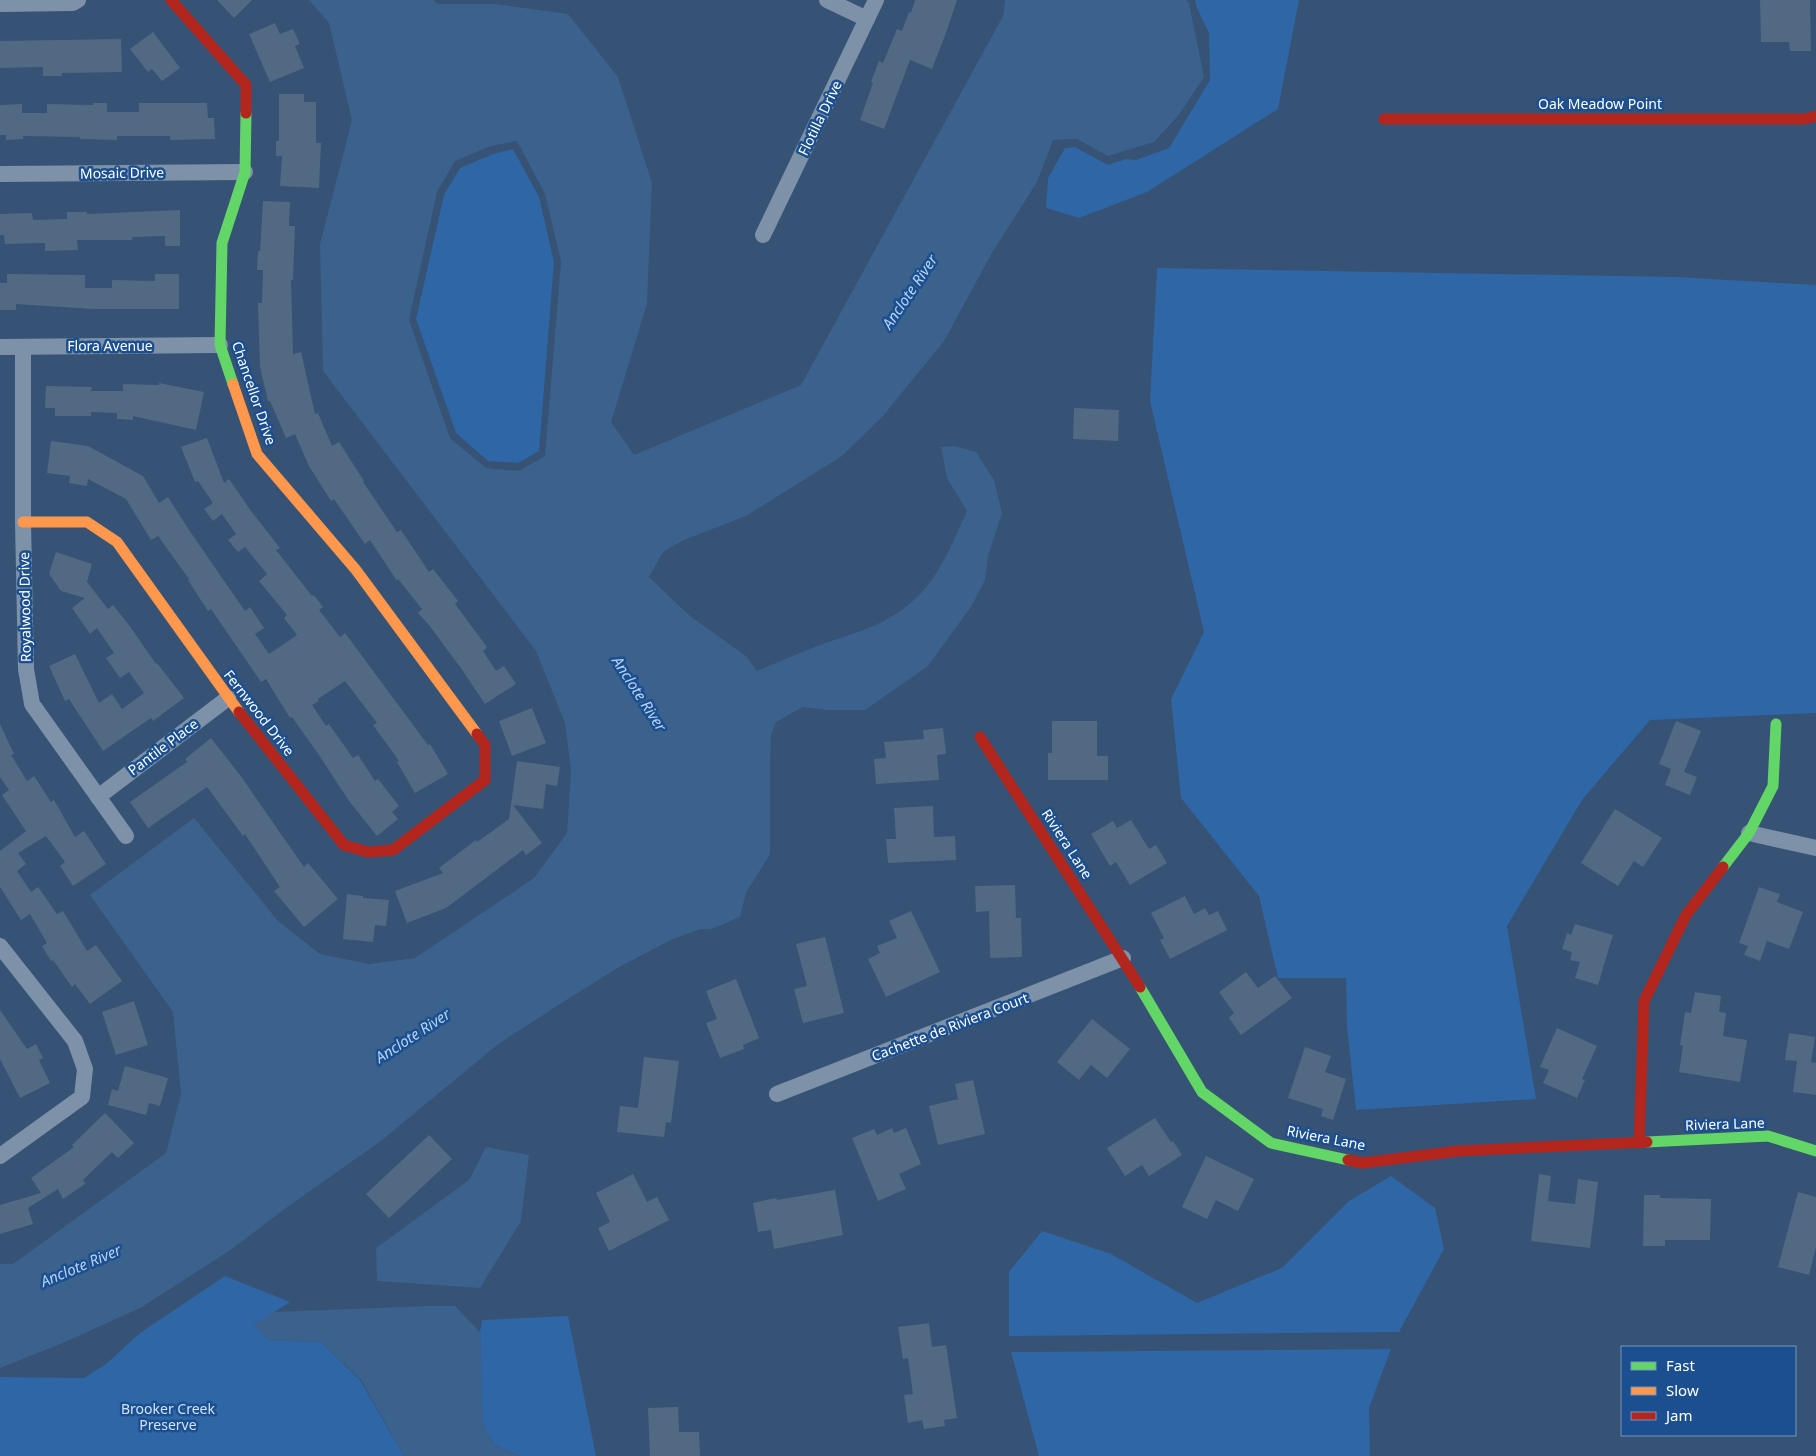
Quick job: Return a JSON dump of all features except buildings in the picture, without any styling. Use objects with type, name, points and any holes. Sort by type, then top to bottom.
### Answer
[{"type":"street","points":[[0,4],[73,3],[78,0]]},
{"type":"street","name":"Chancellor Drive","points":[[171,0],[246,85],[244,172],[222,243],[220,345],[257,454],[356,570],[485,745],[485,780]]},
{"type":"street","points":[[827,0],[867,19]]},
{"type":"street","name":"Flotilla Drive","points":[[763,235],[876,0]]},
{"type":"street","name":"Oak Meadow Point","points":[[1384,119],[1804,119],[1816,116]]},
{"type":"street","name":"Mosaic Drive","points":[[0,174],[244,172]]},
{"type":"street","name":"Flora Avenue","points":[[0,347],[220,345]]},
{"type":"street","name":"Royalwood Drive","points":[[23,347],[23,522],[26,669],[32,704],[126,836]]},
{"type":"street","name":"Fernwood Drive","points":[[23,522],[88,522],[117,542],[228,698],[344,845],[368,852],[393,850],[485,780]]},
{"type":"street","name":"Pantile Place","points":[[98,797],[228,698]]},
{"type":"street","points":[[1639,1143],[1644,1001],[1686,915],[1749,833],[1773,786],[1776,724]]},
{"type":"street","name":"Riviera Lane","points":[[980,737],[1124,958],[1202,1092],[1271,1143],[1362,1163],[1458,1151],[1768,1136],[1816,1151]]},
{"type":"street","points":[[1749,833],[1816,848]]},
{"type":"street","points":[[0,946],[75,1041],[85,1069],[82,1097],[0,1156]]},
{"type":"street","name":"Cachette de Riviera Court","points":[[777,1094],[1124,958]]},
{"type":"green space","points":[[1195,0],[1299,0],[1278,109],[1147,192],[1079,218],[1046,208],[1048,178],[1065,148],[1075,147],[1108,165],[1126,159],[1136,160],[1169,148],[1210,80],[1209,33]]},
{"type":"green space","points":[[513,149],[539,197],[554,262],[539,451],[518,463],[488,461],[456,433],[416,319],[444,195],[460,168],[493,154]]},
{"type":"green space","points":[[1157,268],[1677,277],[1816,285],[1816,713],[1650,720],[1582,800],[1507,926],[1536,1099],[1356,1110],[1347,1027],[1346,978],[1278,978],[1259,896],[1181,798],[1171,699],[1204,632],[1150,401]]},
{"type":"green space","points":[[1391,1176],[1435,1208],[1444,1249],[1399,1332],[1009,1336],[1009,1272],[1042,1231],[1111,1254],[1197,1303],[1282,1268],[1349,1201]]},
{"type":"green space","name":"Brooker Creek Preserve","points":[[225,1276],[290,1302],[254,1325],[268,1340],[321,1342],[360,1380],[404,1456],[0,1456],[0,1377],[84,1378],[106,1364],[140,1333]]},
{"type":"green space","points":[[568,1316],[596,1456],[520,1456],[495,1445],[488,1436],[482,1421],[480,1332],[482,1320]]},
{"type":"green space","points":[[1391,1349],[1369,1408],[1370,1456],[1039,1456],[1011,1352]]},
{"type":"water","name":"Anclote River","points":[[309,0],[433,0],[438,4],[495,4],[568,14],[618,77],[652,183],[647,304],[611,422],[634,455],[801,385],[1003,16],[1005,0],[1186,0],[1189,3],[1204,77],[1178,116],[1154,142],[1108,156],[1077,139],[1053,140],[1037,182],[992,253],[944,341],[883,416],[842,456],[746,516],[684,540],[663,552],[649,577],[690,616],[746,656],[757,671],[885,620],[909,605],[928,585],[947,554],[967,511],[947,478],[941,447],[955,446],[976,452],[994,480],[1002,513],[988,556],[985,580],[971,607],[928,666],[865,710],[827,710],[803,707],[776,722],[771,735],[770,854],[746,893],[740,917],[712,929],[701,929],[673,939],[621,966],[497,1045],[381,1141],[286,1208],[232,1249],[142,1307],[63,1343],[0,1368],[0,1264],[13,1264],[166,1153],[181,1094],[173,1012],[90,895],[194,818],[278,921],[320,954],[369,964],[415,958],[534,878],[567,833],[571,771],[565,723],[536,651],[323,371],[320,244],[352,120],[329,23]],"holes":[[[517,141],[545,194],[561,261],[545,456],[519,471],[486,468],[450,438],[409,320],[437,192],[455,161],[491,146]]]},
{"type":"water","points":[[486,1147],[529,1155],[521,1221],[480,1288],[377,1281],[376,1248],[469,1180]]},
{"type":"water","points":[[455,1306],[480,1332],[483,1421],[488,1436],[495,1445],[520,1456],[404,1456],[361,1380],[321,1342],[268,1340],[253,1325],[273,1312]]},
{"type":"traffic: fast","points":[[233,384],[220,345],[222,243],[245,172],[246,113]]},
{"type":"traffic: fast","points":[[1723,867],[1749,833],[1773,786],[1776,724]]},
{"type":"traffic: fast","points":[[1140,987],[1202,1092],[1271,1143],[1348,1160]]},
{"type":"traffic: fast","points":[[1647,1142],[1768,1136],[1816,1151]]},
{"type":"traffic: slow","points":[[233,384],[257,454],[356,570],[477,734]]},
{"type":"traffic: slow","points":[[23,522],[87,522],[117,542],[239,712]]},
{"type":"traffic: jam","points":[[171,0],[246,85],[246,113]]},
{"type":"traffic: jam","points":[[1384,119],[1804,119],[1816,116]]},
{"type":"traffic: jam","points":[[239,712],[344,845],[368,852],[393,850],[485,780],[485,745],[477,734]]},
{"type":"traffic: jam","points":[[980,737],[1140,987]]},
{"type":"traffic: jam","points":[[1639,1143],[1644,1001],[1686,915],[1723,867]]},
{"type":"traffic: jam","points":[[1348,1160],[1362,1163],[1458,1151],[1647,1142]]}]
